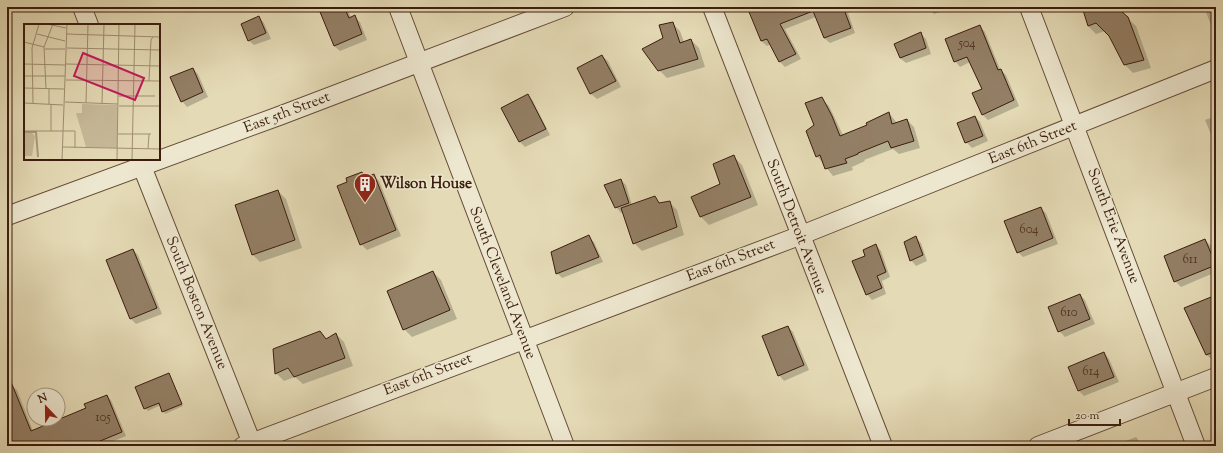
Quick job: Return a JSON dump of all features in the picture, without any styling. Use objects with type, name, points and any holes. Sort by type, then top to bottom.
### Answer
[{"type":"street","points":[[82,7],[89,24]]},
{"type":"street","name":"South Cleveland Avenue","points":[[398,7],[566,446]]},
{"type":"street","name":"East 5th Street","points":[[160,156],[565,7]]},
{"type":"street","name":"South Detroit Avenue","points":[[712,7],[799,236],[883,446]]},
{"type":"street","name":"South Erie Avenue","points":[[1029,7],[1196,446]]},
{"type":"street","name":"East 6th Street","points":[[249,445],[524,339],[799,236],[1216,69]]},
{"type":"street","name":"East 5th Street","points":[[7,216],[140,163]]},
{"type":"street","name":"South Boston Avenue","points":[[140,163],[249,445]]},
{"type":"street","points":[[1038,446],[1216,377]]},
{"type":"building","points":[[318,7],[344,7],[349,18],[355,15],[362,34],[334,46]]},
{"type":"building","points":[[747,7],[843,7],[851,28],[824,38],[813,11],[780,24],[796,54],[779,62],[767,39],[761,41]]},
{"type":"building","points":[[1082,7],[1116,7],[1128,17],[1144,60],[1124,65],[1109,36],[1096,23],[1088,26]]},
{"type":"building","points":[[259,16],[266,33],[248,41],[241,24]]},
{"type":"building","points":[[673,22],[680,43],[691,39],[698,59],[658,71],[642,49],[663,38],[659,25]]},
{"type":"building","points":[[980,25],[998,70],[1001,69],[1014,100],[982,115],[972,93],[982,89],[967,57],[954,62],[945,39]]},
{"type":"building","points":[[921,32],[926,48],[900,58],[894,44]]},
{"type":"building","points":[[602,55],[616,81],[590,94],[577,68]]},
{"type":"building","points":[[193,68],[203,92],[181,102],[170,77]]},
{"type":"building","points":[[528,94],[546,129],[519,142],[501,108]]},
{"type":"building","points":[[822,97],[840,136],[867,125],[866,123],[889,112],[892,124],[907,119],[914,141],[891,148],[888,141],[845,159],[847,163],[825,169],[820,155],[816,157],[806,131],[814,125],[805,103]]},
{"type":"building","points":[[975,116],[983,136],[965,143],[957,123]]},
{"type":"building","points":[[734,155],[751,197],[700,217],[691,197],[720,184],[713,164]]},
{"type":"building","name":"Wilson House","points":[[362,172],[365,178],[374,174],[396,230],[360,245],[337,186],[347,182],[346,178]]},
{"type":"building","points":[[621,179],[629,203],[615,208],[604,185]]},
{"type":"building","points":[[278,190],[295,240],[252,255],[235,205]]},
{"type":"building","points":[[655,196],[659,203],[670,201],[677,227],[633,244],[621,208]]},
{"type":"building","points":[[1041,207],[1053,238],[1017,253],[1004,221]]},
{"type":"building","points":[[589,235],[599,257],[556,274],[551,252]]},
{"type":"building","points":[[916,236],[923,255],[910,261],[904,242]]},
{"type":"building","points":[[1205,239],[1216,265],[1174,282],[1164,256]]},
{"type":"building","points":[[876,244],[886,272],[877,276],[882,288],[866,295],[852,261],[865,256],[863,250]]},
{"type":"building","points":[[133,249],[157,308],[130,319],[106,260]]},
{"type":"building","points":[[433,271],[450,310],[403,330],[387,291]]},
{"type":"building","points":[[1080,294],[1090,319],[1058,332],[1048,307]]},
{"type":"building","points":[[1216,295],[1216,351],[1206,355],[1184,308]]},
{"type":"building","points":[[788,326],[804,365],[778,376],[762,336]]},
{"type":"building","points":[[320,331],[326,339],[336,333],[345,358],[294,377],[288,368],[275,374],[273,349]]},
{"type":"building","points":[[1104,352],[1114,377],[1078,391],[1068,367]]},
{"type":"building","points":[[7,372],[26,419],[26,427],[29,427],[31,431],[41,427],[66,427],[66,416],[86,408],[84,404],[107,395],[122,432],[88,446],[7,446]]},
{"type":"building","points":[[169,373],[182,404],[162,412],[159,403],[144,409],[135,387]]},
{"type":"place","name":"Wilson House","points":[[365,204]]}]
